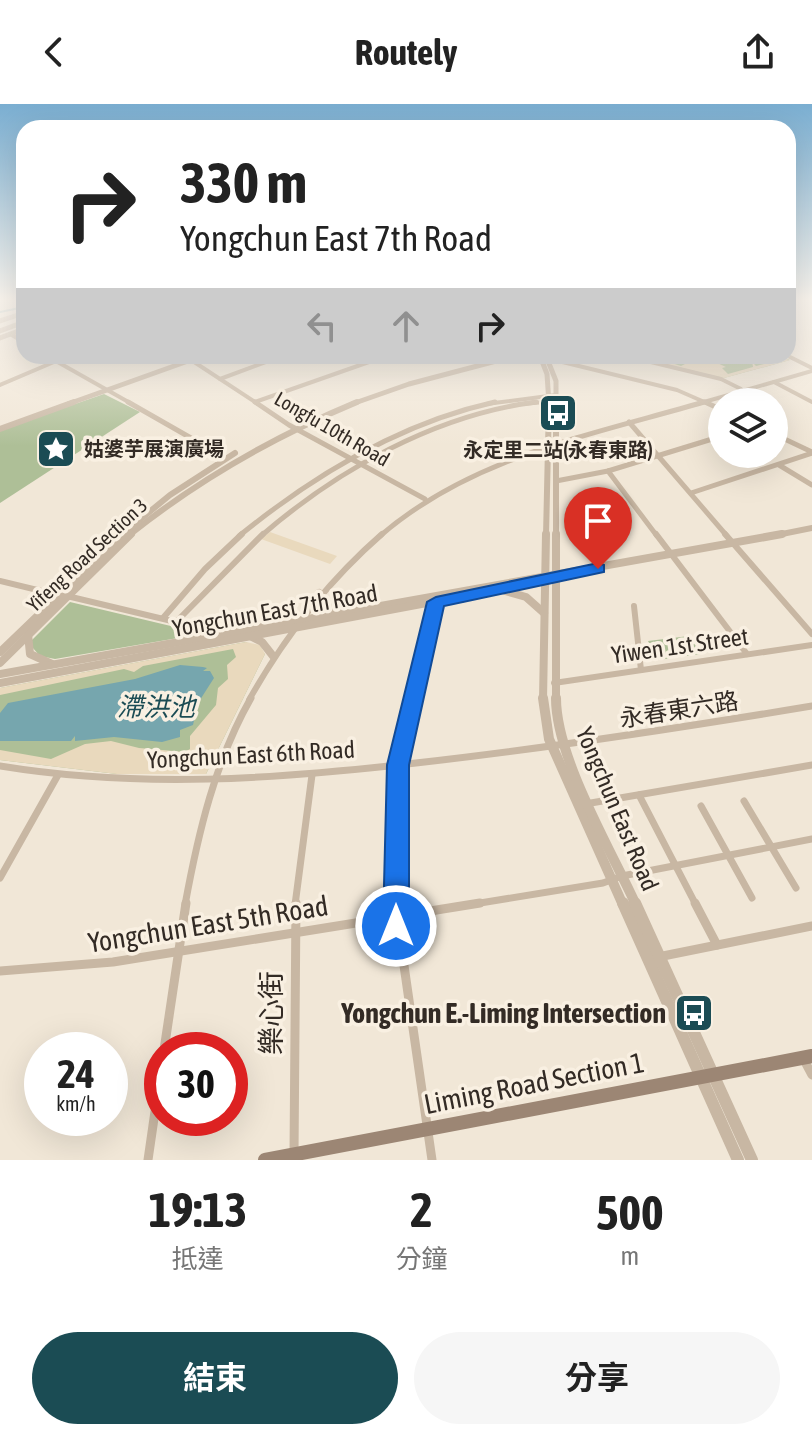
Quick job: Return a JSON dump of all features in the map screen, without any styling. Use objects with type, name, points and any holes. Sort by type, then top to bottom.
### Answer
[{"type":"main road","name":"Liming Road Section 1","points":[[265,1160],[808,1057]]},
{"type":"street","points":[[0,385],[48,364]]},
{"type":"street","points":[[60,364],[226,458]]},
{"type":"street","points":[[0,427],[170,364]]},
{"type":"street","name":"Longfu 10th Road","points":[[198,364],[292,426],[425,499]]},
{"type":"street","points":[[220,379],[260,364]]},
{"type":"street","points":[[255,402],[358,364]]},
{"type":"street","name":"Yifeng Road Section 3","points":[[0,663],[102,551],[226,458],[378,389],[468,364]]},
{"type":"street","name":"Yifeng Road Section 3","points":[[168,501],[292,426],[382,391],[485,364]]},
{"type":"street","name":"Yongchun East Road","points":[[546,364],[553,398],[549,579],[553,706],[564,747],[616,878],[707,1076],[752,1160]]},
{"type":"street","points":[[572,364],[677,390],[708,403]]},
{"type":"street","points":[[659,364],[721,379],[739,388]]},
{"type":"street","points":[[751,388],[812,370]]},
{"type":"street","points":[[774,382],[812,402]]},
{"type":"street","points":[[163,618],[204,571],[247,529],[296,492],[351,459],[436,421],[514,399],[553,398]]},
{"type":"street","points":[[0,581],[176,622],[259,534],[308,496],[360,464],[444,426],[553,398]]},
{"type":"street","points":[[167,1032],[196,849],[215,781],[245,708],[273,656],[319,593],[378,533],[425,499],[467,476],[553,444],[708,400]]},
{"type":"street","points":[[436,421],[444,426]]},
{"type":"street","points":[[629,422],[812,634]]},
{"type":"street","points":[[556,481],[608,471],[708,440]]},
{"type":"street","points":[[788,441],[812,453]]},
{"type":"street","name":"Yongchun East Road","points":[[553,444],[556,481],[545,614],[543,711],[553,749],[578,806],[658,957],[738,1160]]},
{"type":"street","points":[[788,462],[812,453]]},
{"type":"street","points":[[691,493],[770,468]]},
{"type":"street","points":[[784,468],[812,485]]},
{"type":"street","points":[[608,471],[747,654]]},
{"type":"street","points":[[296,492],[308,496]]},
{"type":"street","points":[[549,579],[812,528]]},
{"type":"street","points":[[247,529],[259,534]]},
{"type":"street","points":[[204,571],[218,575]]},
{"type":"street","name":"Yongchun East 7th Road","points":[[0,674],[436,602],[549,579]]},
{"type":"street","name":"Yongchun East 7th Road","points":[[0,683],[249,636],[342,612],[549,579]]},
{"type":"street","points":[[501,590],[526,597],[545,614]]},
{"type":"street","points":[[319,593],[327,606],[342,612]]},
{"type":"street","name":"Yifeng Road Section 3","points":[[0,652],[63,596]]},
{"type":"street","points":[[432,1160],[395,918],[398,765],[436,602]]},
{"type":"street","points":[[634,606],[641,670]]},
{"type":"street","points":[[28,634],[30,654],[46,663],[57,664]]},
{"type":"street","points":[[249,636],[262,642],[273,656]]},
{"type":"street","name":"Yiwen 1st Street","points":[[553,683],[812,645]]},
{"type":"street","name":"永春東六路","points":[[553,749],[812,706]]},
{"type":"street","name":"Yongchun East 6th Road","points":[[0,766],[58,775],[148,782],[215,781],[312,775],[553,749]]},
{"type":"street","points":[[578,806],[812,765]]},
{"type":"street","points":[[0,878],[58,775]]},
{"type":"street","name":"樂心街","points":[[294,1155],[293,932],[312,775]]},
{"type":"street","points":[[639,795],[717,945]]},
{"type":"street","points":[[744,801],[796,888]]},
{"type":"street","points":[[701,806],[752,898]]},
{"type":"street","name":"Yongchun East 5th Road","points":[[0,971],[93,964],[395,918],[812,839]]},
{"type":"street","points":[[658,957],[812,926]]},
{"type":"street","points":[[808,1057],[812,1075]]},
{"type":"street","points":[[148,1160],[151,1136]]},
{"type":"green space","points":[[665,364],[775,364],[724,378]]},
{"type":"green space","points":[[104,394],[140,412],[0,503],[0,430]]},
{"type":"green space","points":[[70,602],[175,627],[185,619],[218,626],[219,631],[55,659],[40,656],[32,647],[32,640]]},
{"type":"green space","points":[[689,636],[701,654],[658,660],[648,641]]},
{"type":"green space","points":[[246,642],[265,654],[206,774],[117,774],[0,760],[0,688]]},
{"type":"shaded area","points":[[665,364],[719,364],[726,367],[722,368],[728,374],[753,367],[752,364],[775,364],[724,378]]},
{"type":"shaded area","points":[[270,532],[337,556],[330,564],[261,539]]},
{"type":"shaded area","points":[[246,642],[260,645],[265,654],[206,774],[117,774],[0,760],[0,750],[51,759],[85,744],[111,741],[139,748],[185,752],[190,749],[190,736],[216,705],[218,688],[228,679],[227,665],[236,657],[233,649],[143,666],[134,672],[124,669],[0,695],[0,688]]},
{"type":"water","name":"滯洪池","points":[[180,665],[207,668],[203,671],[210,671],[214,678],[198,703],[193,725],[180,730],[180,737],[162,742],[114,737],[75,741],[75,736],[71,741],[0,741],[0,713],[8,703],[135,679]]},
{"type":"place","name":"永定里二站(永春東路)","points":[[558,413]]},
{"type":"place","name":"姑婆芋展演廣場","points":[[56,449]]},
{"type":"place","name":"Yongchun E.-Liming Intersection","points":[[694,1013]]},
{"type":"route","points":[[396,926],[398,765],[436,602],[598,569]]}]
